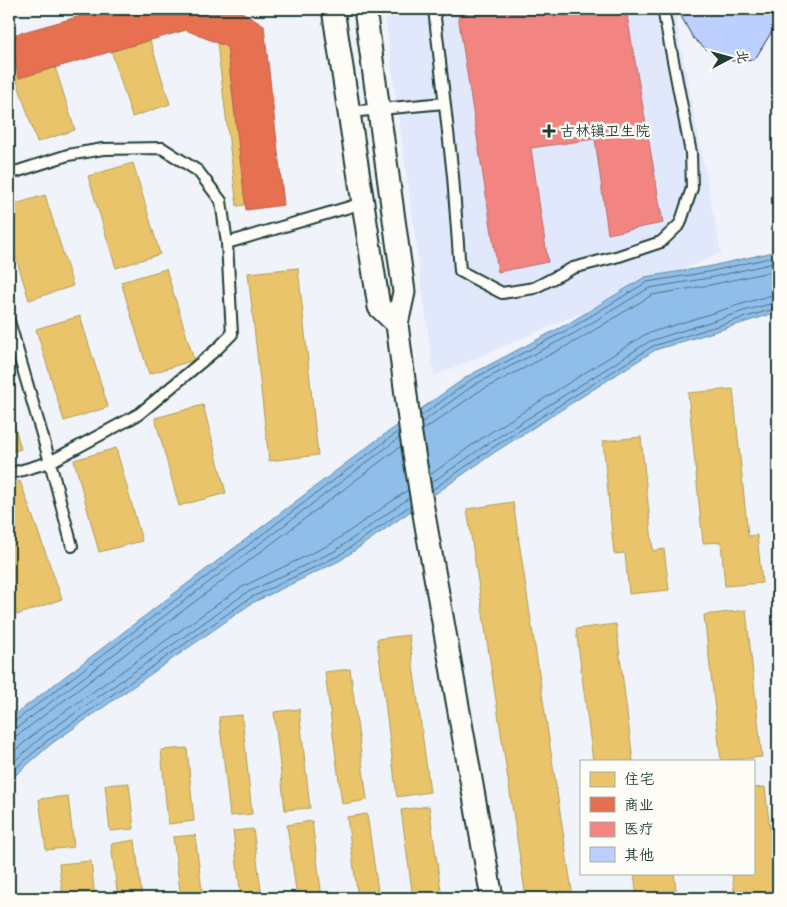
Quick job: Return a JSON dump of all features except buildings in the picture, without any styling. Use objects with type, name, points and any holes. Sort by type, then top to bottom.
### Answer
[{"type":"street","points":[[333,9],[379,307],[396,324]]},
{"type":"street","points":[[365,9],[404,292],[396,324],[411,435],[492,898]]},
{"type":"lane","points":[[434,9],[453,176],[460,271],[502,293],[534,288],[573,268],[619,256],[661,242],[680,224],[692,188],[691,153],[663,9]]},
{"type":"lane","points":[[349,112],[444,103]]},
{"type":"lane","points":[[9,174],[68,155],[104,149],[162,148],[198,171],[220,201],[227,243],[232,334],[217,349],[139,414],[50,462],[9,474]]},
{"type":"lane","points":[[227,243],[363,203]]},
{"type":"lane","points":[[9,320],[72,546]]},
{"type":"shaded area","name":"古林镇卫生院","points":[[384,9],[674,9],[721,253],[434,376]]},
{"type":"water","points":[[778,251],[778,312],[655,350],[495,452],[341,560],[252,603],[51,744],[9,781],[9,719],[374,442],[468,376],[569,323],[645,277],[707,267]]},
{"type":"place","name":"古林镇卫生院","points":[[549,131]]}]
